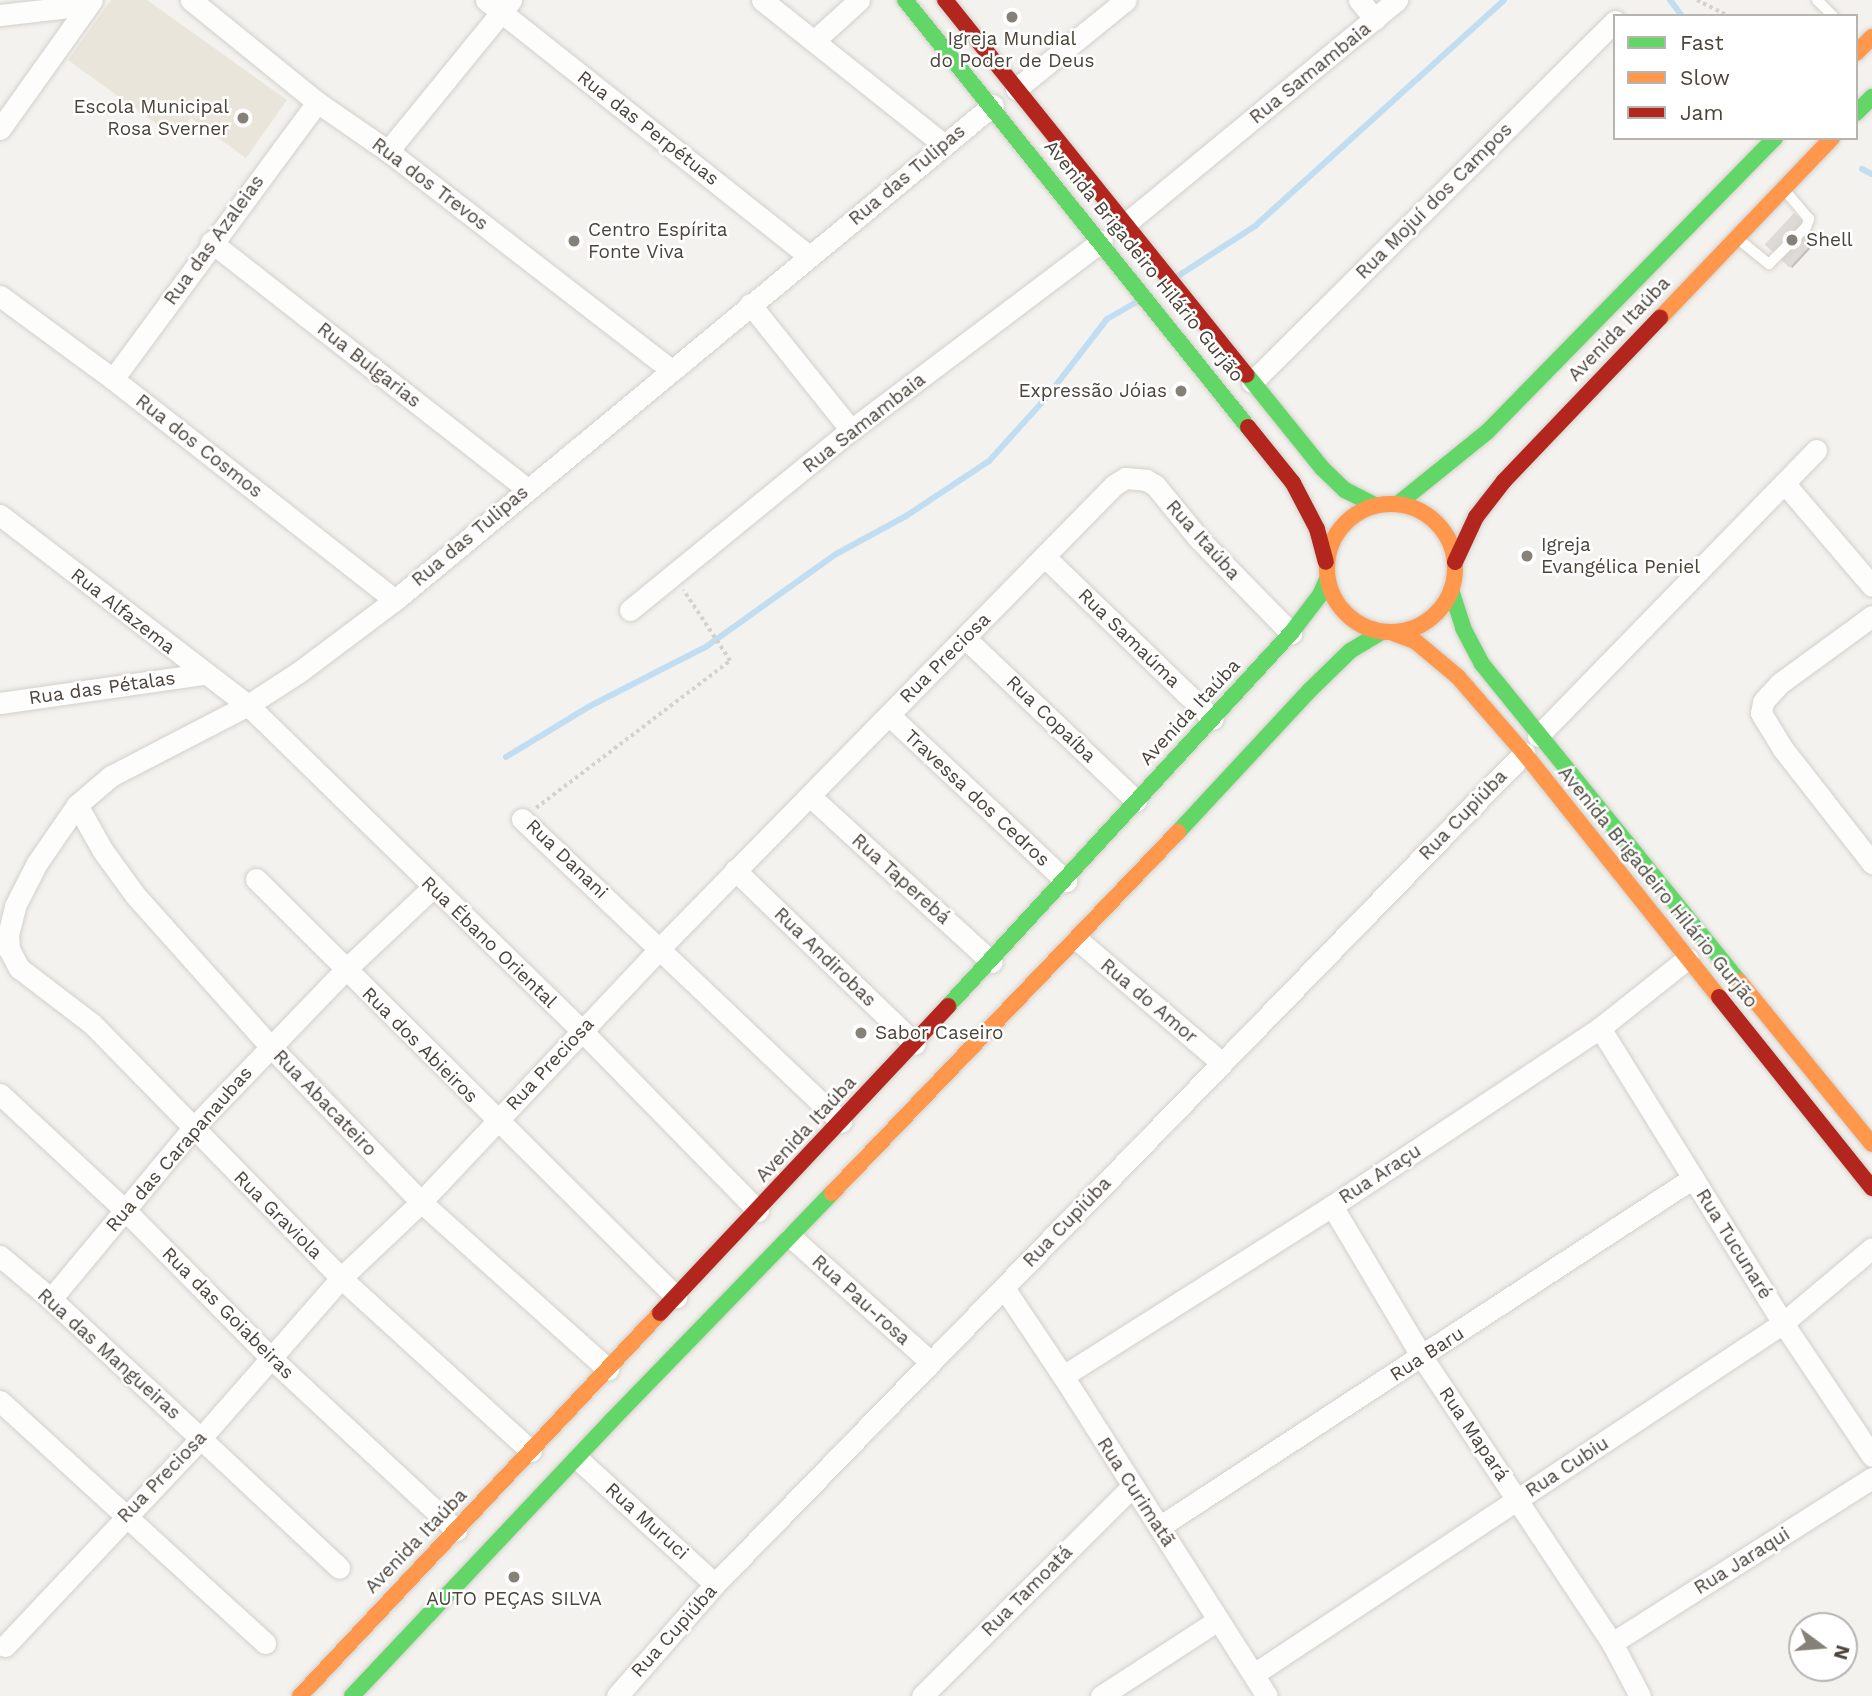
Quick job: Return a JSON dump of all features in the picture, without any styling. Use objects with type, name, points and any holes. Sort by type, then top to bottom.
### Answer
[{"type":"street","name":"Rua dos Trevos","points":[[191,0],[317,102],[388,151],[670,369]]},
{"type":"street","points":[[762,0],[943,144]]},
{"type":"street","points":[[814,41],[859,0]]},
{"type":"street","name":"Avenida Brigadeiro Hilário Gurjão","points":[[905,0],[1102,241],[1293,483],[1318,529],[1326,570]]},
{"type":"street","name":"Avenida Brigadeiro Hilário Gurjão","points":[[945,0],[1322,468],[1345,490],[1374,505]]},
{"type":"street","points":[[1016,89],[1126,0]]},
{"type":"street","points":[[1359,0],[1375,19]]},
{"type":"street","name":"Rua Samambaia","points":[[1124,225],[1397,0]]},
{"type":"street","points":[[0,15],[90,3]]},
{"type":"street","points":[[0,129],[90,3]]},
{"type":"street","points":[[388,151],[500,4]]},
{"type":"street","name":"Rua das Perpétuas","points":[[500,4],[809,256]]},
{"type":"street","name":"Rua Mojuí dos Campos","points":[[1252,382],[1613,23]]},
{"type":"street","points":[[1858,111],[1872,97]]},
{"type":"street","name":"Rua das Azaleias","points":[[113,379],[211,242],[317,102]]},
{"type":"street","name":"Rua das Tulipas","points":[[29,977],[12,959],[8,934],[10,922],[37,863],[77,805],[111,776],[248,705],[299,672],[395,600],[526,488],[992,105]]},
{"type":"street","name":"Avenida Itaúba","points":[[1399,503],[1487,432],[1598,335],[1626,307],[1773,140]]},
{"type":"street","name":"Avenida Itaúba","points":[[1455,562],[1476,517],[1504,481],[1830,140]]},
{"type":"street","name":"Rua Samambaia","points":[[630,610],[674,577],[851,430],[1102,241]]},
{"type":"street","name":"Rua Bulgarias","points":[[211,242],[526,488]]},
{"type":"street","name":"Rua dos Cosmos","points":[[0,296],[113,379],[395,600]]},
{"type":"street","points":[[750,304],[851,430]]},
{"type":"street","points":[[1626,307],[1648,329]]},
{"type":"street","points":[[1598,335],[1621,358]]},
{"type":"street","points":[[1538,736],[1786,484],[1816,450]]},
{"type":"street","name":"Rua Itaúba","points":[[1107,493],[1125,478],[1146,480],[1154,485],[1199,539],[1291,633]]},
{"type":"street","points":[[1786,484],[1872,586]]},
{"type":"street","name":"Rua Preciosa","points":[[5,1646],[126,1514],[201,1438],[341,1279],[421,1202],[735,870],[1107,493]]},
{"type":"street","points":[[1399,503],[1420,510],[1437,523],[1450,541],[1455,562],[1451,590],[1444,604],[1422,624],[1388,632],[1362,626],[1346,614],[1334,598],[1326,570],[1330,547],[1342,526],[1359,511],[1374,505],[1399,503]]},
{"type":"street","name":"Rua Alfazema","points":[[0,515],[204,674],[248,705]]},
{"type":"street","name":"Rua Samaúma","points":[[1045,557],[1213,719]]},
{"type":"street","name":"Avenida Itaúba","points":[[352,1696],[578,1459],[598,1407],[608,1369],[992,962],[1291,633],[1315,602],[1326,570]]},
{"type":"street","name":"Avenida Brigadeiro Hilário Gurjão","points":[[1451,590],[1463,628],[1482,664],[1872,1144]]},
{"type":"street","points":[[1872,615],[1780,683],[1763,702],[1761,713],[1764,722],[1783,749],[1872,863]]},
{"type":"street","name":"Avenida Brigadeiro Hilário Gurjão","points":[[1388,632],[1415,641],[1458,677],[1524,753],[1872,1188]]},
{"type":"street","name":"Avenida Itaúba","points":[[300,1696],[531,1451],[598,1407],[791,1237],[1078,940],[1309,691],[1350,651],[1388,632]]},
{"type":"street","name":"Rua Copaíba","points":[[965,638],[1136,801]]},
{"type":"street","name":"Rua das Pétalas","points":[[0,703],[204,674]]},
{"type":"street","name":"Rua Ébano Oriental","points":[[248,705],[581,1030],[758,1210]]},
{"type":"street","name":"Travessa dos Cedros","points":[[889,715],[1066,881]]},
{"type":"street","name":"Rua Cupiúba","points":[[617,1696],[715,1584],[1524,753]]},
{"type":"street","name":"Rua Taperebá","points":[[810,796],[992,962]]},
{"type":"street","name":"Rua Abacateiro","points":[[77,805],[103,851],[135,895],[270,1046],[421,1202],[608,1369]]},
{"type":"street","name":"Rua Danani","points":[[522,819],[841,1122]]},
{"type":"street","name":"Rua Andirobas","points":[[735,870],[915,1044]]},
{"type":"street","name":"Rua dos Abieiros","points":[[256,879],[497,1122],[676,1297]]},
{"type":"street","name":"Rua das Carapanaubas","points":[[51,1299],[192,1129],[345,970],[433,887]]},
{"type":"street","name":"Rua do Amor","points":[[1078,940],[1221,1062]]},
{"type":"street","name":"Rua Araçu","points":[[1063,1376],[1332,1206],[1600,1028],[1688,958]]},
{"type":"street","name":"Rua Graviola","points":[[29,977],[57,994],[91,1023],[341,1279],[531,1451]]},
{"type":"street","name":"Rua Tucunaré","points":[[1600,1028],[1783,1323],[1872,1456]]},
{"type":"street","name":"Rua das Goiabeiras","points":[[0,1094],[125,1210],[271,1358],[456,1530]]},
{"type":"street","name":"Rua Baru","points":[[1159,1527],[1693,1178]]},
{"type":"street","name":"Rua Mapará","points":[[1332,1206],[1422,1357],[1612,1643],[1640,1696]]},
{"type":"street","name":"Rua Pau-rosa","points":[[791,1237],[931,1362]]},
{"type":"street","name":"Rua Cubiu","points":[[1254,1674],[1783,1323],[1872,1248]]},
{"type":"street","name":"Rua das Mangueiras","points":[[0,1256],[51,1299],[339,1568]]},
{"type":"street","name":"Rua Curimatã","points":[[1004,1288],[1267,1696]]},
{"type":"street","points":[[0,1401],[265,1643]]},
{"type":"street","name":"Rua Muruci","points":[[578,1459],[715,1584]]},
{"type":"street","name":"Rua Jaraqui","points":[[1612,1643],[1872,1478]]},
{"type":"street","name":"Rua Tamoatá","points":[[922,1696],[1132,1487]]},
{"type":"street","points":[[1101,1696],[1219,1620]]},
{"type":"lane","points":[[1817,0],[1831,14]]},
{"type":"lane","points":[[1736,237],[1764,262],[1773,263],[1809,223],[1783,188]]},
{"type":"path","points":[[1697,0],[1725,14]]},
{"type":"path","name":"Rua Danani","points":[[522,819],[730,662],[674,577]]},
{"type":"shaded area","points":[[111,0],[147,0],[287,100],[246,158],[191,118],[176,138],[68,60]]},
{"type":"building","name":"Shell","points":[[1794,213],[1819,236],[1790,268],[1765,244]]},
{"type":"waterway","points":[[1178,276],[1255,226],[1504,0]]},
{"type":"waterway","points":[[1670,0],[1680,14]]},
{"type":"waterway","points":[[1862,169],[1872,174]]},
{"type":"waterway","points":[[506,757],[590,706],[707,646],[836,554],[906,516],[989,461],[1046,398],[1107,319],[1136,302]]},
{"type":"traffic: fast","points":[[905,0],[1248,427]]},
{"type":"traffic: fast","points":[[1858,111],[1872,97]]},
{"type":"traffic: fast","points":[[1399,503],[1487,432],[1773,140]]},
{"type":"traffic: fast","points":[[1247,375],[1322,468],[1345,490],[1374,505]]},
{"type":"traffic: fast","points":[[948,1006],[1291,633],[1320,595],[1327,579]]},
{"type":"traffic: fast","points":[[1451,590],[1463,628],[1482,664],[1739,981]]},
{"type":"traffic: fast","points":[[1178,832],[1309,691],[1350,651],[1382,632]]},
{"type":"traffic: fast","points":[[352,1696],[612,1420],[832,1193]]},
{"type":"traffic: slow","points":[[1858,51],[1872,37]]},
{"type":"traffic: slow","points":[[1660,318],[1830,140]]},
{"type":"traffic: slow","points":[[1391,504],[1416,508],[1437,522],[1451,543],[1455,568],[1451,593],[1437,614],[1416,628],[1391,632],[1366,628],[1345,614],[1331,593],[1327,568],[1331,543],[1345,522],[1366,508],[1391,504]]},
{"type":"traffic: slow","points":[[1393,633],[1415,641],[1458,677],[1524,753],[1719,997]]},
{"type":"traffic: slow","points":[[832,1193],[1178,832]]},
{"type":"traffic: slow","points":[[1739,981],[1872,1144]]},
{"type":"traffic: slow","points":[[300,1696],[660,1313]]},
{"type":"traffic: jam","points":[[945,0],[1247,375]]},
{"type":"traffic: jam","points":[[1455,562],[1476,517],[1504,481],[1660,318]]},
{"type":"traffic: jam","points":[[1248,427],[1293,483],[1317,529],[1326,562]]},
{"type":"traffic: jam","points":[[1719,997],[1872,1188]]},
{"type":"traffic: jam","points":[[660,1313],[948,1006]]},
{"type":"place","name":"Igreja Mundial do Poder de Deus","points":[[1012,17]]},
{"type":"place","name":"Escola Municipal Rosa Sverner","points":[[243,118]]},
{"type":"place","name":"Shell","points":[[1792,240]]},
{"type":"place","name":"Centro Espírita Fonte Viva","points":[[574,241]]},
{"type":"place","name":"Expressão Jóias","points":[[1181,391]]},
{"type":"place","name":"Igreja Evangélica Peniel","points":[[1527,556]]},
{"type":"place","name":"Sabor Caseiro","points":[[861,1033]]},
{"type":"place","name":"AUTO PEÇAS SILVA","points":[[514,1577]]}]
